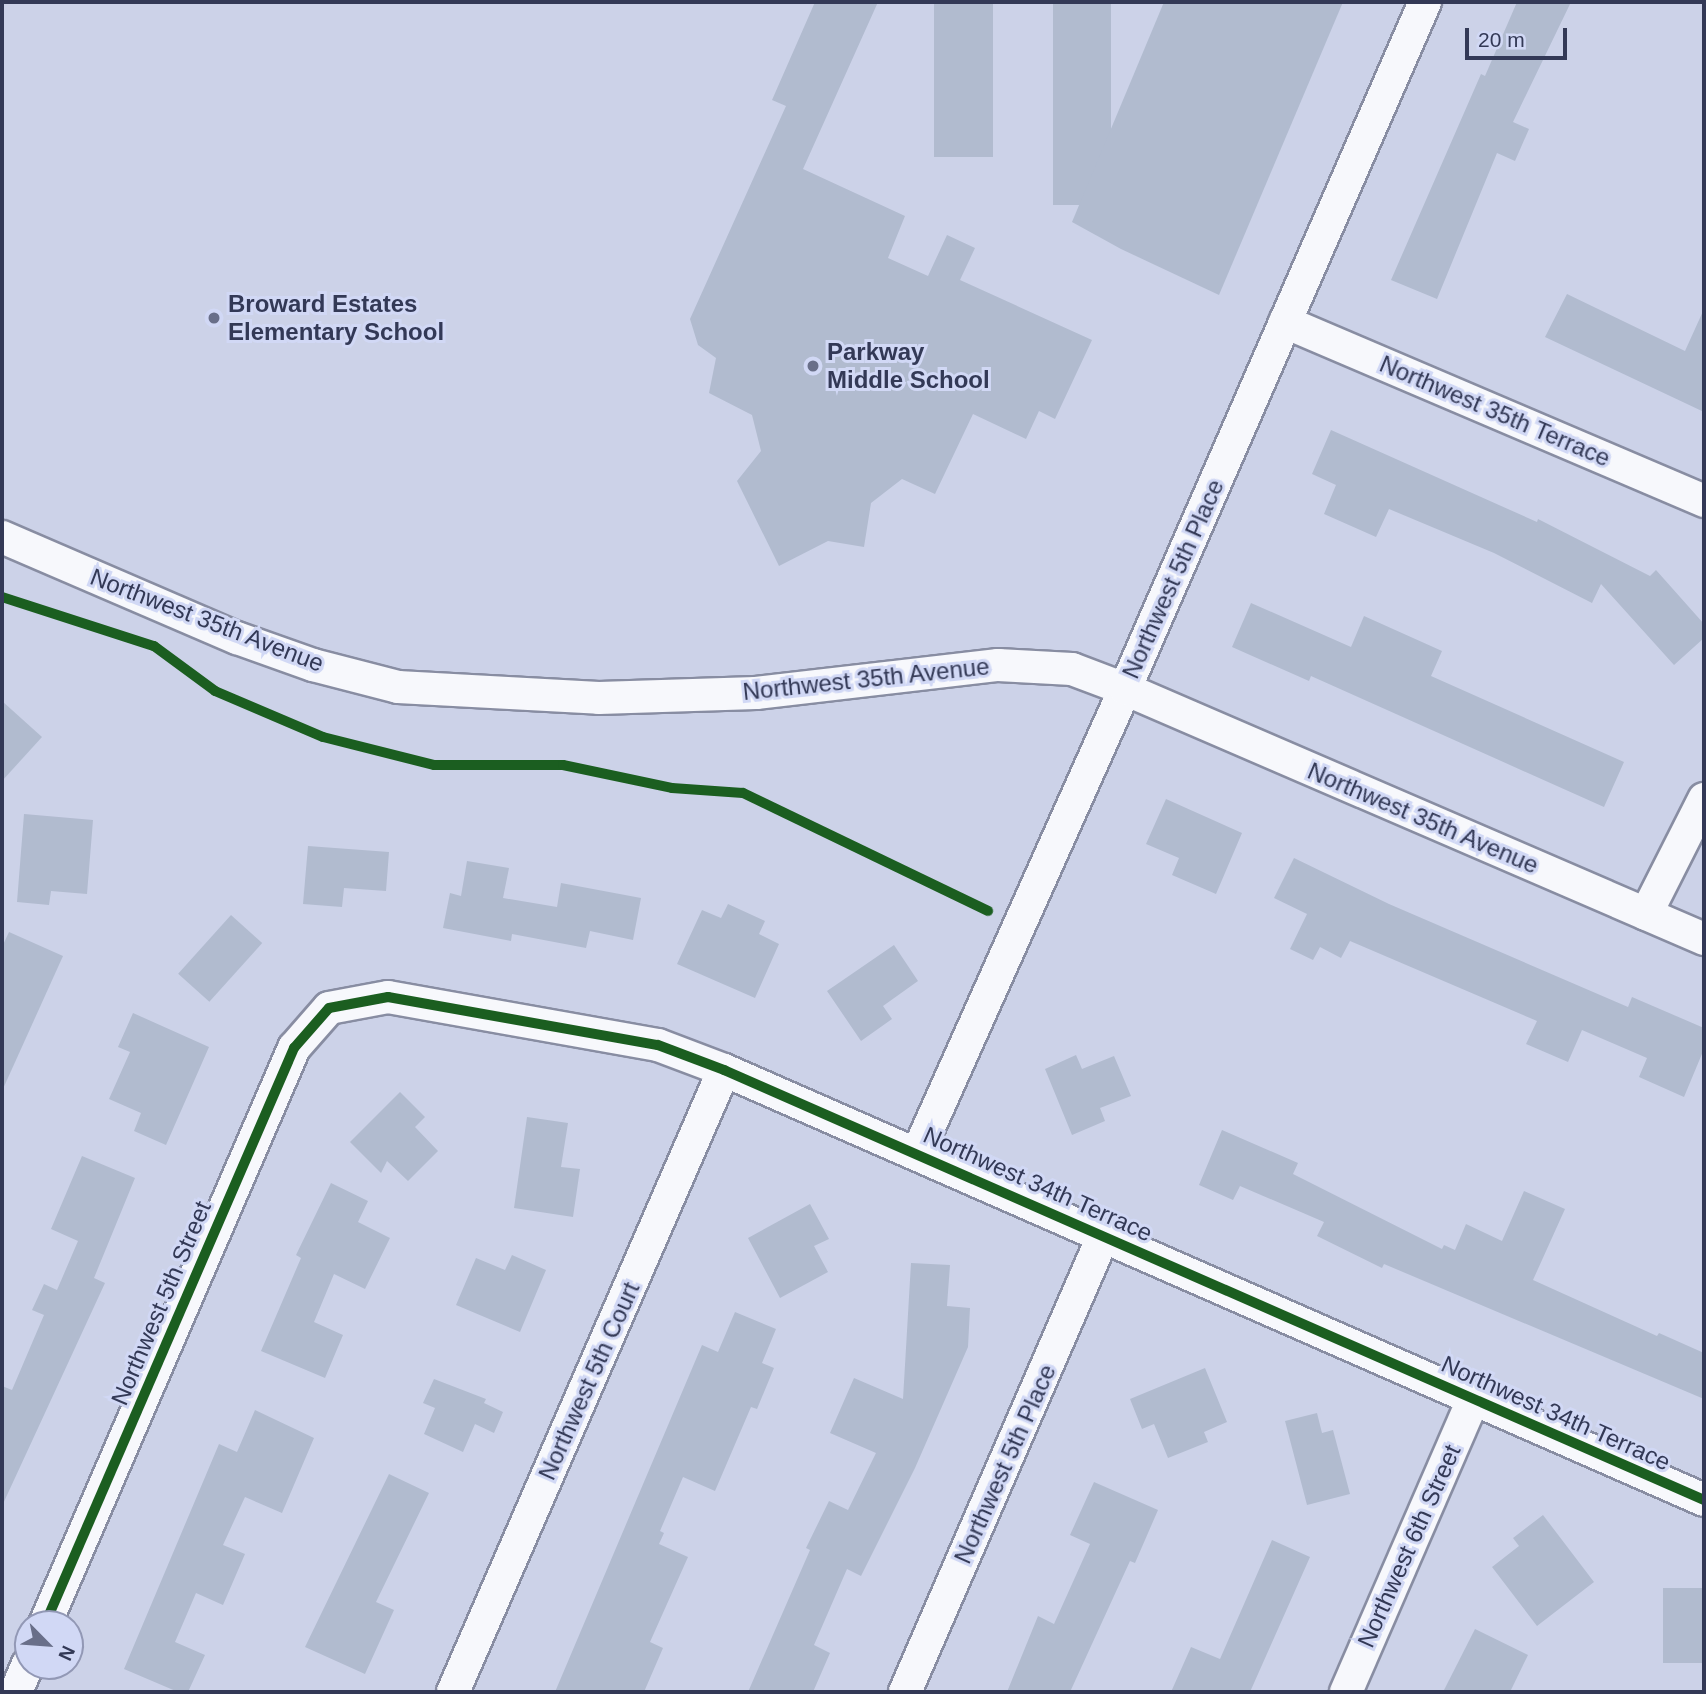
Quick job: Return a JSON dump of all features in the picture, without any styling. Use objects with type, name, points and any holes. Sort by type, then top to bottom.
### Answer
[{"type":"street","name":"Northwest 5th Place","points":[[917,1154],[1125,689],[1424,2]]},
{"type":"street","name":"Northwest 35th Terrace","points":[[1285,322],[1704,500]]},
{"type":"street","name":"Northwest 35th Avenue","points":[[2,537],[237,638],[313,665],[398,687],[599,698],[757,693],[998,665],[1072,669],[1125,689],[1704,939]]},
{"type":"street","points":[[1646,914],[1704,799]]},
{"type":"street","name":"Northwest 34th Terrace","points":[[329,1008],[388,997],[658,1045],[724,1070],[1104,1235],[1704,1500]]},
{"type":"street","name":"Northwest 5th Street","points":[[51,1610],[294,1048],[329,1008]]},
{"type":"street","name":"Northwest 5th Court","points":[[453,1692],[724,1070]]},
{"type":"street","name":"Northwest 5th Place","points":[[905,1692],[1104,1235]]},
{"type":"street","name":"Northwest 6th Street","points":[[1346,1692],[1473,1399]]},
{"type":"building","points":[[815,2],[878,2],[803,169],[905,216],[888,258],[928,276],[947,235],[975,248],[960,280],[1092,340],[1055,419],[1039,411],[1026,439],[973,414],[935,494],[902,479],[871,503],[864,547],[828,541],[779,566],[737,481],[761,451],[752,415],[709,393],[716,358],[698,345],[690,319],[786,106],[772,100]]},
{"type":"building","points":[[934,2],[993,2],[993,157],[934,157]]},
{"type":"building","points":[[1053,2],[1111,2],[1111,205],[1053,205]]},
{"type":"building","points":[[1164,2],[1343,2],[1219,295],[1121,249],[1072,222]]},
{"type":"building","points":[[1517,2],[1571,2],[1513,122],[1529,129],[1515,161],[1497,153],[1437,299],[1391,280],[1481,74],[1485,76]]},
{"type":"building","points":[[1567,294],[1685,351],[1704,309],[1704,412],[1545,337]]},
{"type":"building","points":[[1331,430],[1537,522],[1538,519],[1650,576],[1656,570],[1704,624],[1704,638],[1674,665],[1601,584],[1592,603],[1494,553],[1389,509],[1376,537],[1324,514],[1336,485],[1312,474]]},
{"type":"building","points":[[1251,603],[1351,647],[1364,616],[1442,651],[1431,676],[1624,762],[1604,807],[1311,676],[1309,681],[1232,647]]},
{"type":"building","points":[[2,701],[42,737],[2,781]]},
{"type":"building","points":[[1166,799],[1242,833],[1216,894],[1172,875],[1179,858],[1146,844]]},
{"type":"building","points":[[24,814],[93,820],[87,894],[51,891],[49,905],[17,902]]},
{"type":"building","points":[[308,846],[389,852],[386,891],[344,888],[342,907],[303,904]]},
{"type":"building","points":[[1294,858],[1389,904],[1628,1007],[1632,997],[1704,1028],[1704,1049],[1684,1097],[1639,1077],[1647,1058],[1582,1030],[1568,1062],[1526,1044],[1537,1021],[1350,941],[1341,958],[1320,947],[1313,960],[1290,949],[1307,914],[1274,898]]},
{"type":"building","points":[[467,861],[509,868],[503,898],[557,907],[561,883],[641,898],[633,940],[590,931],[586,948],[512,934],[511,941],[443,928],[450,893],[461,896]]},
{"type":"building","points":[[728,904],[765,921],[759,934],[779,944],[755,998],[677,964],[702,910],[721,918]]},
{"type":"building","points":[[231,915],[262,943],[209,1002],[178,974]]},
{"type":"building","points":[[9,932],[63,956],[2,1091],[2,947]]},
{"type":"building","points":[[894,945],[918,981],[883,1006],[892,1019],[861,1041],[827,991]]},
{"type":"building","points":[[133,1013],[209,1047],[166,1145],[134,1131],[141,1113],[109,1099],[130,1052],[118,1047]]},
{"type":"building","points":[[1076,1055],[1082,1069],[1114,1056],[1131,1096],[1100,1108],[1105,1121],[1072,1135],[1045,1069]]},
{"type":"building","points":[[400,1092],[425,1117],[415,1127],[438,1151],[408,1181],[387,1161],[381,1173],[350,1142]]},
{"type":"building","points":[[527,1117],[568,1123],[561,1167],[580,1169],[573,1217],[514,1208]]},
{"type":"building","points":[[1222,1130],[1298,1163],[1293,1174],[1442,1249],[1444,1245],[1455,1250],[1466,1224],[1502,1241],[1524,1191],[1565,1209],[1533,1280],[1657,1336],[1659,1333],[1704,1353],[1704,1399],[1384,1264],[1382,1268],[1317,1236],[1324,1222],[1240,1186],[1233,1200],[1199,1185]]},
{"type":"building","points":[[82,1156],[135,1178],[94,1278],[105,1283],[2,1506],[2,1386],[12,1390],[44,1315],[32,1310],[44,1284],[57,1290],[78,1241],[51,1229]]},
{"type":"building","points":[[331,1183],[368,1201],[358,1222],[390,1238],[365,1289],[334,1274],[314,1322],[343,1335],[325,1378],[261,1351],[301,1258],[296,1255]]},
{"type":"building","points":[[810,1204],[829,1239],[814,1246],[828,1272],[780,1298],[748,1238]]},
{"type":"building","points":[[512,1255],[546,1270],[520,1332],[456,1305],[476,1258],[505,1270]]},
{"type":"building","points":[[911,1263],[950,1265],[947,1306],[970,1308],[968,1347],[915,1468],[861,1576],[847,1569],[814,1645],[830,1653],[813,1692],[748,1692],[810,1550],[806,1548],[829,1501],[848,1510],[876,1453],[830,1433],[854,1378],[903,1399]]},
{"type":"building","points":[[735,1312],[776,1329],[762,1363],[774,1368],[757,1409],[751,1407],[715,1491],[683,1477],[660,1531],[664,1533],[659,1544],[688,1557],[650,1642],[663,1648],[644,1692],[555,1692],[702,1345],[718,1352]]},
{"type":"building","points":[[1205,1368],[1227,1422],[1204,1432],[1208,1442],[1168,1458],[1154,1424],[1142,1429],[1130,1399]]},
{"type":"building","points":[[434,1379],[486,1399],[484,1403],[503,1412],[494,1433],[475,1424],[463,1452],[424,1434],[435,1408],[423,1403]]},
{"type":"building","points":[[255,1410],[314,1438],[282,1513],[245,1497],[223,1545],[245,1554],[223,1605],[196,1593],[175,1642],[205,1655],[188,1692],[178,1692],[124,1669],[219,1444],[237,1452]]},
{"type":"building","points":[[1317,1413],[1322,1433],[1333,1430],[1350,1494],[1307,1505],[1285,1421]]},
{"type":"building","points":[[389,1474],[429,1493],[376,1602],[394,1610],[365,1674],[305,1647]]},
{"type":"building","points":[[1094,1482],[1158,1510],[1135,1563],[1130,1561],[1070,1692],[1007,1692],[1038,1616],[1054,1624],[1090,1544],[1070,1535]]},
{"type":"building","points":[[1543,1515],[1594,1582],[1537,1626],[1492,1567],[1519,1546],[1513,1538]]},
{"type":"building","points":[[1272,1540],[1310,1557],[1250,1692],[1171,1692],[1191,1647],[1220,1659]]},
{"type":"building","points":[[1663,1588],[1704,1588],[1704,1663],[1663,1663]]},
{"type":"building","points":[[1475,1629],[1528,1655],[1510,1692],[1443,1692]]},
{"type":"cycle path","points":[[2,597],[154,646],[215,691],[323,737],[434,765],[563,765],[672,788],[743,793],[988,911]]},
{"type":"cycle path","points":[[51,1610],[294,1048],[329,1008],[388,997],[658,1045],[724,1070],[1704,1500]]},
{"type":"place","name":"Broward Estates Elementary School","points":[[214,318]]},
{"type":"place","name":"Parkway Middle School","points":[[813,366]]}]
